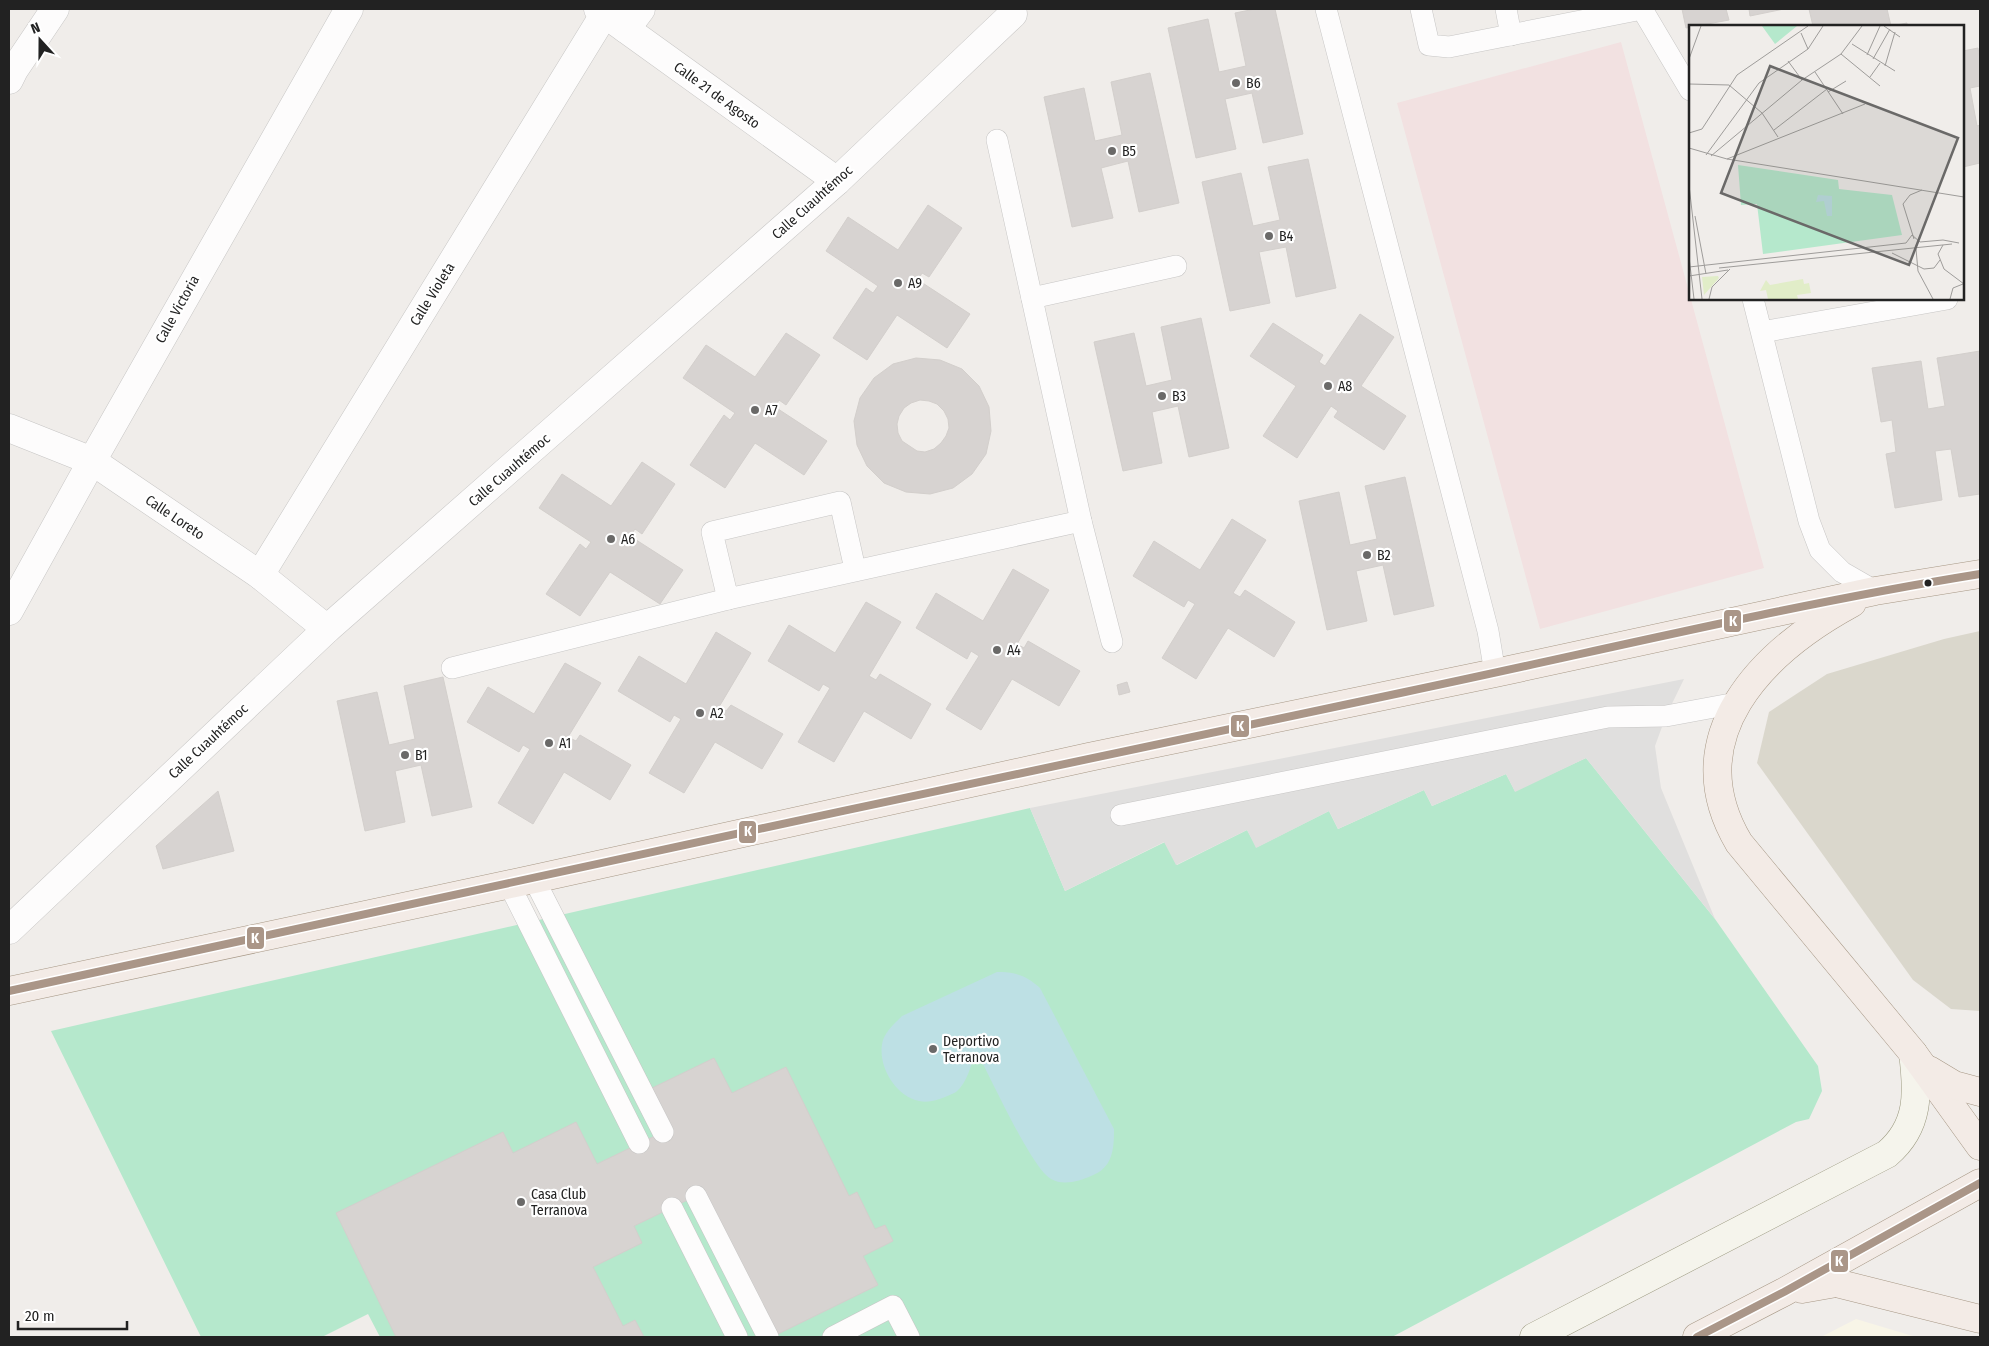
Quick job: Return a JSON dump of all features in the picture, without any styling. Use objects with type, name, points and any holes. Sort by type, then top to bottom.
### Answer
[{"type":"main road","points":[[9,991],[1089,757],[1495,673],[1875,591],[1980,574]]},
{"type":"main road","points":[[1875,591],[1824,620],[1777,655],[1754,679],[1736,703],[1725,727],[1718,756],[1720,801],[1730,828],[1739,843],[1924,1066],[1954,1086],[1980,1092]]},
{"type":"main road","points":[[1913,1053],[1980,1146]]},
{"type":"main road","points":[[1534,1337],[1887,1154],[1903,1136],[1916,1104],[1917,1081],[1913,1053]]},
{"type":"main road","points":[[1696,1337],[1784,1292],[1980,1183]]},
{"type":"main road","points":[[1784,1292],[1836,1283],[1980,1319]]},
{"type":"street","points":[[9,80],[55,9]]},
{"type":"street","name":"Calle Victoria","points":[[9,611],[340,12]]},
{"type":"street","name":"Calle Cuauhtémoc","points":[[9,930],[327,630],[837,181],[1012,14]]},
{"type":"street","name":"Calle 21 de Agosto","points":[[617,15],[837,181]]},
{"type":"street","name":"Calle Violeta","points":[[260,575],[617,15]]},
{"type":"street","name":"Calle Loreto","points":[[9,428],[92,461],[260,575],[327,630]]},
{"type":"lane","points":[[1326,9],[1488,631],[1495,673]]},
{"type":"lane","points":[[1421,9],[1429,45],[1449,47],[1642,9],[1689,88]]},
{"type":"lane","points":[[1506,9],[1511,35]]},
{"type":"lane","points":[[997,140],[1081,521],[1112,642]]},
{"type":"lane","points":[[1032,298],[1176,266]]},
{"type":"lane","points":[[1753,300],[1809,521],[1820,550],[1842,572],[1875,591]]},
{"type":"lane","points":[[1762,332],[1941,300]]},
{"type":"lane","points":[[728,599],[712,532],[840,502],[855,570]]},
{"type":"lane","points":[[452,668],[728,599],[1081,521]]},
{"type":"lane","points":[[1121,815],[1608,717],[1666,716],[1736,703]]},
{"type":"lane","points":[[521,881],[663,1132]]},
{"type":"lane","points":[[521,881],[639,1143]]},
{"type":"lane","points":[[696,1196],[768,1337]]},
{"type":"lane","points":[[672,1208],[737,1337]]},
{"type":"lane","points":[[833,1337],[893,1306],[909,1337]]},
{"type":"shaded area","points":[[1621,42],[1689,292],[1689,300],[1691,300],[1764,568],[1540,629],[1397,103]]},
{"type":"shaded area","points":[[1980,631],[1980,1011],[1951,1009],[1913,980],[1757,763],[1769,712],[1827,674],[1944,639]]},
{"type":"shaded area","points":[[1684,679],[1666,716],[1655,746],[1661,788],[1715,919],[1586,758],[1515,792],[1506,774],[1432,806],[1424,790],[1338,829],[1329,811],[1256,848],[1247,830],[1176,865],[1164,842],[1065,891],[1030,808]]},
{"type":"shaded area","points":[[1856,1319],[1916,1337],[1821,1337]]},
{"type":"green space","name":"Deportivo Terranova","points":[[1586,758],[1715,919],[1818,1066],[1822,1091],[1809,1119],[1796,1122],[1392,1337],[380,1337],[368,1314],[322,1337],[201,1337],[51,1031],[1030,808],[1065,891],[1165,842],[1177,865],[1247,830],[1257,847],[1329,811],[1338,829],[1424,790],[1432,806],[1506,774],[1515,791]]},
{"type":"water","points":[[997,972],[1020,975],[1040,988],[1114,1129],[1114,1144],[1111,1157],[1104,1168],[1098,1173],[1082,1180],[1061,1182],[1051,1179],[1043,1171],[1022,1140],[976,1051],[971,1067],[960,1088],[955,1093],[939,1099],[923,1102],[910,1098],[902,1093],[889,1078],[882,1059],[883,1040],[888,1030],[902,1016]]},
{"type":"building","name":"B6","points":[[1255,9],[1275,9],[1303,134],[1263,143],[1252,93],[1225,99],[1236,149],[1196,158],[1168,28],[1208,19],[1219,72],[1246,66],[1235,13]]},
{"type":"building","points":[[1682,9],[1726,9],[1729,20],[1702,25],[1689,25],[1689,27],[1686,28]]},
{"type":"building","points":[[1749,9],[1784,9],[1750,16]]},
{"type":"building","points":[[1809,9],[1887,9],[1891,25],[1813,25]]},
{"type":"building","points":[[1978,48],[1980,59],[1980,86],[1970,88],[1977,126],[1980,125],[1980,163],[1964,167],[1964,51]]},
{"type":"building","name":"B5","points":[[1150,73],[1179,203],[1139,212],[1128,161],[1101,168],[1113,218],[1072,227],[1044,97],[1084,88],[1095,141],[1122,135],[1111,82]]},
{"type":"building","name":"B4","points":[[1308,159],[1336,288],[1296,297],[1286,247],[1259,252],[1270,303],[1230,311],[1202,182],[1241,173],[1253,226],[1280,220],[1268,167]]},
{"type":"building","name":"A9","points":[[928,205],[962,228],[929,277],[922,273],[918,280],[970,314],[947,348],[897,315],[867,360],[833,338],[866,288],[873,293],[878,286],[826,251],[848,217],[898,250]]},
{"type":"building","name":"A8","points":[[1360,314],[1394,337],[1361,386],[1406,416],[1384,450],[1334,417],[1338,411],[1331,406],[1297,458],[1263,436],[1296,386],[1250,356],[1273,323],[1323,355],[1319,362],[1325,366]]},
{"type":"building","name":"B3","points":[[1201,318],[1229,448],[1189,457],[1178,406],[1152,412],[1162,463],[1123,471],[1094,342],[1134,333],[1146,386],[1172,380],[1161,327]]},
{"type":"building","name":"A7","points":[[786,333],[820,355],[786,405],[779,400],[775,407],[827,441],[804,475],[755,443],[725,488],[690,465],[724,415],[730,420],[735,413],[683,378],[706,345],[755,377]]},
{"type":"building","points":[[1980,351],[1980,494],[1959,497],[1951,449],[1935,451],[1942,500],[1895,508],[1886,454],[1896,452],[1892,420],[1881,422],[1872,368],[1921,361],[1928,409],[1945,406],[1937,358]]},
{"type":"building","points":[[916,358],[940,360],[962,369],[979,386],[989,407],[991,431],[986,454],[972,474],[953,488],[930,494],[906,492],[884,483],[867,466],[857,445],[854,421],[860,398],[874,378],[893,364]],"holes":[[[920,400],[937,404],[944,411],[948,419],[949,428],[946,436],[934,449],[925,452],[917,451],[902,441],[898,433],[897,424],[904,408]]]},
{"type":"building","name":"A6","points":[[642,462],[675,484],[642,534],[635,529],[630,536],[683,570],[660,604],[610,572],[580,616],[546,594],[580,544],[586,549],[591,542],[539,508],[562,474],[611,506]]},
{"type":"building","name":"B2","points":[[1405,477],[1434,606],[1394,615],[1383,565],[1356,571],[1367,621],[1327,630],[1299,501],[1339,492],[1350,545],[1377,539],[1365,486]]},
{"type":"building","points":[[1232,519],[1266,540],[1233,593],[1240,597],[1245,590],[1295,622],[1274,657],[1228,628],[1196,679],[1162,658],[1195,604],[1188,600],[1184,607],[1133,576],[1154,541],[1200,570]]},
{"type":"building","name":"A4","points":[[1013,569],[1049,590],[1017,644],[1024,648],[1028,641],[1080,671],[1059,706],[1012,679],[981,730],[946,709],[979,656],[971,651],[967,659],[916,628],[936,593],[983,621]]},
{"type":"building","points":[[866,602],[901,622],[869,676],[876,680],[880,674],[931,704],[911,739],[864,711],[834,762],[798,742],[830,688],[823,684],[819,691],[768,661],[789,625],[835,653]]},
{"type":"building","name":"A2","points":[[716,632],[751,653],[719,707],[726,711],[731,705],[783,734],[762,769],[715,742],[684,793],[649,773],[681,719],[674,715],[670,722],[618,691],[639,656],[686,684]]},
{"type":"building","name":"A1","points":[[565,663],[601,683],[568,737],[576,741],[580,735],[631,765],[610,800],[564,772],[533,824],[498,803],[530,749],[523,745],[519,752],[467,722],[488,687],[534,714]]},
{"type":"building","name":"B1","points":[[443,677],[472,807],[432,816],[421,765],[395,771],[405,822],[365,831],[337,701],[377,692],[389,745],[415,739],[404,686]]},
{"type":"building","points":[[1127,682],[1130,692],[1119,695],[1117,685]]},
{"type":"building","points":[[218,791],[234,851],[163,869],[156,846]]},
{"type":"building","name":"Casa Club Terranova","points":[[714,1058],[732,1093],[786,1067],[849,1196],[857,1192],[875,1229],[885,1225],[893,1241],[863,1256],[878,1285],[774,1336],[700,1194],[634,1226],[642,1243],[593,1267],[623,1326],[635,1320],[644,1337],[396,1337],[336,1213],[503,1132],[513,1153],[576,1122],[597,1164],[663,1132],[648,1090]]},
{"type":"transit line","name":"K","points":[[9,991],[1764,614],[1980,574]]},
{"type":"transit line","name":"K","points":[[1697,1337],[1784,1292],[1980,1183]]},
{"type":"place","name":"B6","points":[[1236,83]]},
{"type":"place","name":"B5","points":[[1112,151]]},
{"type":"place","name":"B4","points":[[1269,236]]},
{"type":"place","name":"A9","points":[[898,283]]},
{"type":"place","name":"A8","points":[[1328,386]]},
{"type":"place","name":"B3","points":[[1162,396]]},
{"type":"place","name":"A7","points":[[755,410]]},
{"type":"place","name":"A6","points":[[611,539]]},
{"type":"place","name":"B2","points":[[1367,555]]},
{"type":"place","name":"A4","points":[[997,650]]},
{"type":"place","name":"A2","points":[[700,713]]},
{"type":"place","name":"A1","points":[[549,743]]},
{"type":"place","name":"B1","points":[[405,755]]},
{"type":"place","name":"Deportivo Terranova","points":[[933,1049]]},
{"type":"place","name":"Casa Club Terranova","points":[[521,1202]]}]
